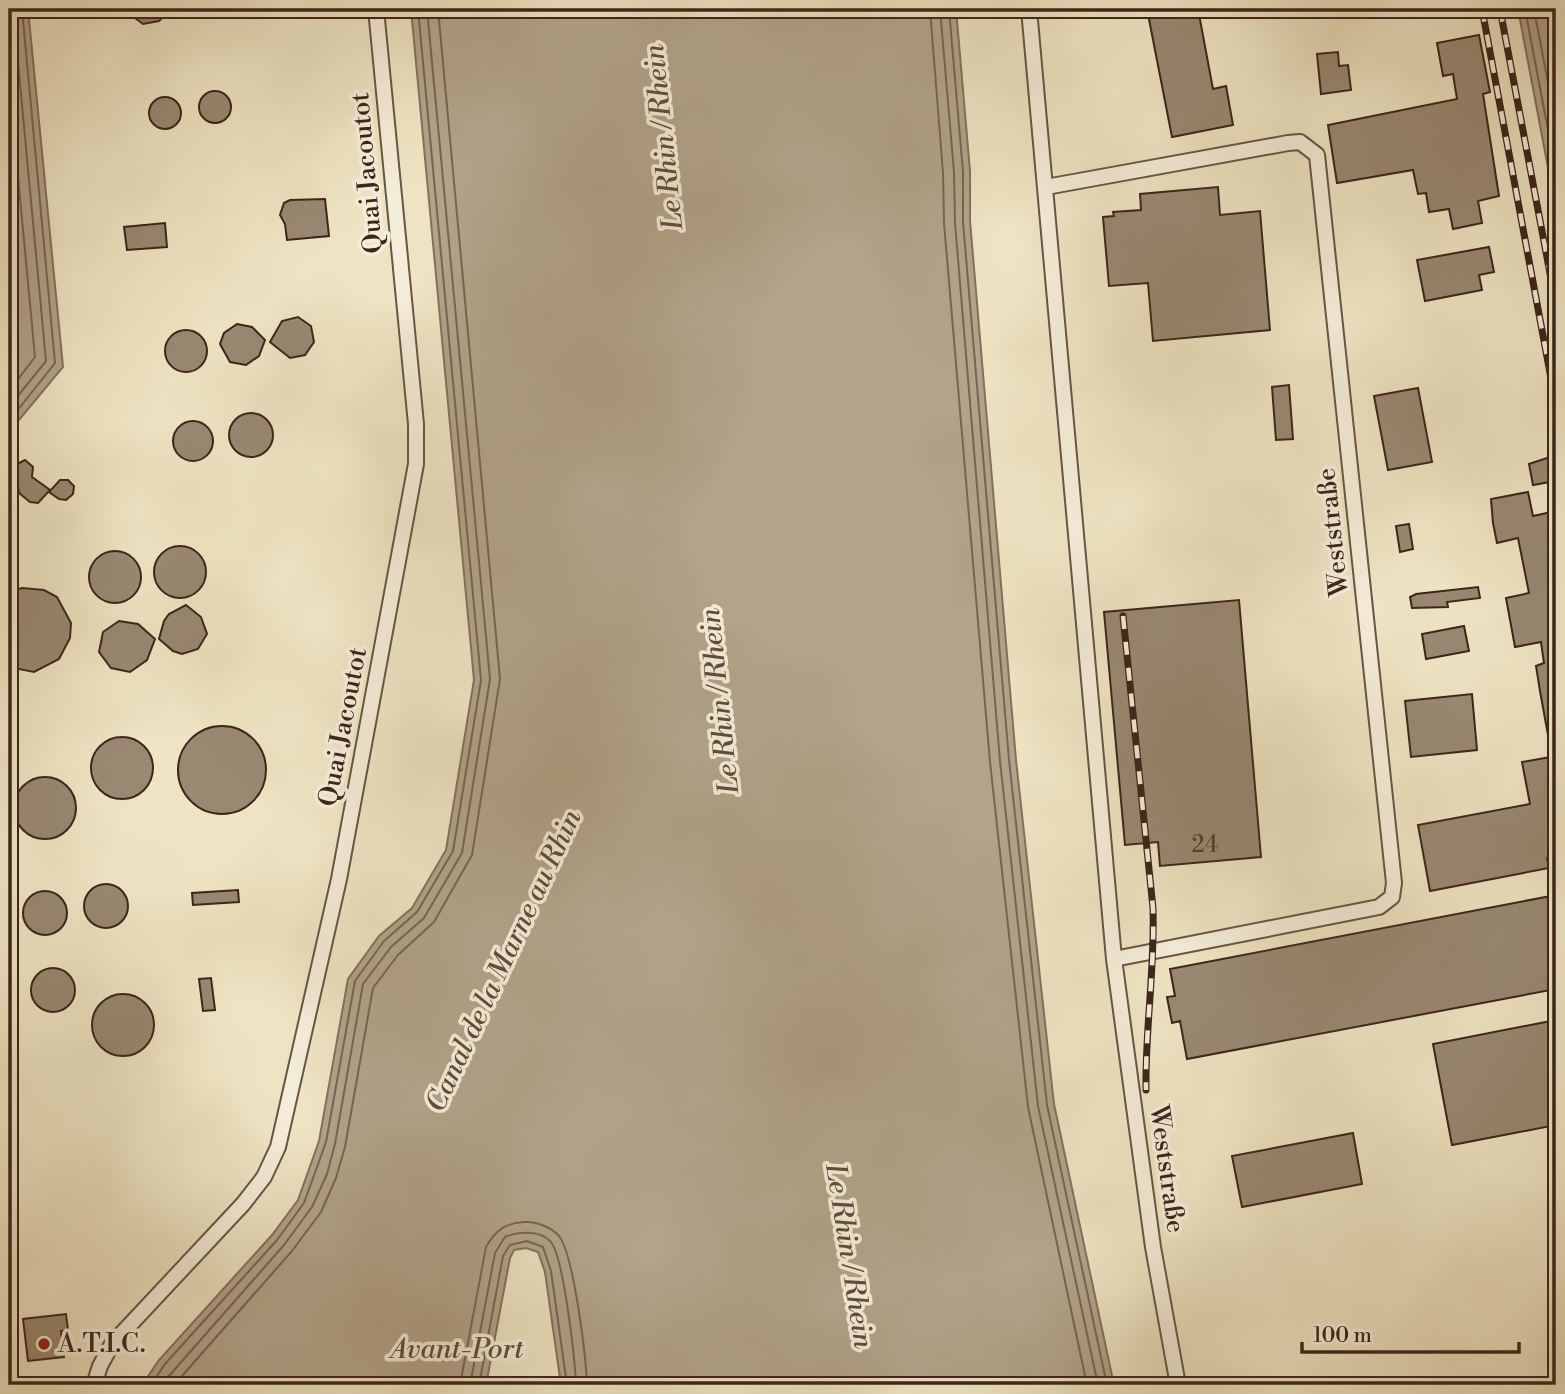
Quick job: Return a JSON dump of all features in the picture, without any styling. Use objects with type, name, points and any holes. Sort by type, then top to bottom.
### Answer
[{"type":"street","name":"Quai Jacoutot","points":[[94,1385],[104,1357],[125,1327],[243,1204],[272,1162],[283,1131],[331,919],[416,464],[415,412],[376,9]]},
{"type":"street","name":"Weststraße","points":[[1029,9],[1114,959],[1153,1247],[1178,1385]]},
{"type":"street","name":"Weststraße","points":[[1046,187],[1288,143],[1300,142],[1317,155],[1394,883],[1392,897],[1378,908],[1114,959]]},
{"type":"water","points":[[9,9],[28,9],[63,367],[9,432]]},
{"type":"water","points":[[411,9],[956,9],[970,171],[970,221],[1016,760],[1054,1104],[1114,1385],[561,1385],[545,1272],[538,1252],[526,1248],[514,1250],[510,1258],[486,1385],[142,1385],[159,1360],[272,1235],[298,1200],[319,1141],[348,979],[379,936],[412,908],[446,850],[474,680]]},
{"type":"water","points":[[1518,9],[1556,9],[1556,210]]},
{"type":"building","points":[[123,9],[171,9],[159,21],[143,24]]},
{"type":"building","points":[[1147,9],[1198,9],[1213,89],[1226,86],[1233,125],[1172,137]]},
{"type":"building","points":[[1479,35],[1490,92],[1483,94],[1499,196],[1478,201],[1482,223],[1453,229],[1449,209],[1429,212],[1426,193],[1418,194],[1413,170],[1337,183],[1328,125],[1457,99],[1453,74],[1443,76],[1437,43]]},
{"type":"building","points":[[1338,52],[1339,66],[1348,65],[1351,90],[1321,94],[1317,54]]},
{"type":"building","points":[[215,91],[226,96],[231,107],[226,118],[215,123],[204,118],[199,107],[204,96]]},
{"type":"building","points":[[165,97],[176,102],[181,113],[176,124],[165,129],[154,124],[149,113],[154,102]]},
{"type":"building","points":[[1218,187],[1220,215],[1260,211],[1270,330],[1153,341],[1148,283],[1109,286],[1103,217],[1114,216],[1113,212],[1141,210],[1140,194]]},
{"type":"building","points":[[325,199],[329,236],[287,240],[285,224],[280,215],[284,203],[290,200]]},
{"type":"building","points":[[165,223],[167,247],[127,250],[124,227]]},
{"type":"building","points":[[1489,247],[1494,272],[1479,275],[1482,290],[1425,301],[1417,260]]},
{"type":"building","points":[[298,317],[311,326],[314,342],[305,355],[290,358],[270,342],[282,321]]},
{"type":"building","points":[[237,324],[252,327],[265,340],[259,356],[246,365],[230,362],[220,344],[224,333]]},
{"type":"building","points":[[186,330],[200,337],[207,351],[200,365],[186,372],[172,365],[165,351],[172,337]]},
{"type":"building","points":[[1289,385],[1293,439],[1276,440],[1272,387]]},
{"type":"building","points":[[1418,388],[1432,462],[1388,470],[1374,396]]},
{"type":"building","points":[[251,413],[260,414],[267,419],[272,426],[272,444],[267,451],[260,456],[251,457],[242,456],[235,451],[230,444],[229,435],[230,426],[235,419],[242,414]]},
{"type":"building","points":[[193,421],[201,422],[207,427],[212,433],[212,449],[207,455],[201,460],[193,461],[185,460],[179,455],[174,449],[173,441],[174,433],[179,427],[185,422]]},
{"type":"building","points":[[1550,457],[1554,459],[1556,481],[1533,485],[1529,464]]},
{"type":"building","points":[[25,460],[33,467],[32,477],[50,490],[38,503],[30,502],[19,493],[16,469],[19,463]]},
{"type":"building","points":[[60,480],[68,480],[74,486],[73,494],[66,500],[49,492]]},
{"type":"building","points":[[1528,492],[1533,516],[1556,511],[1556,746],[1550,746],[1536,666],[1544,663],[1541,642],[1515,647],[1506,598],[1529,593],[1518,538],[1497,543],[1493,523],[1491,499]]},
{"type":"building","points":[[1409,524],[1413,549],[1400,552],[1396,526]]},
{"type":"building","points":[[180,546],[190,548],[198,554],[204,562],[204,582],[198,590],[190,596],[180,598],[170,596],[162,590],[156,582],[154,572],[156,562],[162,554],[170,548]]},
{"type":"building","points":[[115,551],[125,553],[133,559],[139,567],[139,587],[133,595],[125,601],[115,603],[105,601],[97,595],[91,587],[89,577],[91,567],[97,559],[105,553]]},
{"type":"building","points":[[1478,587],[1480,598],[1447,602],[1448,607],[1412,608],[1410,597],[1416,594]]},
{"type":"building","points":[[22,588],[44,590],[57,597],[71,623],[70,638],[59,659],[34,672],[9,667],[9,592]]},
{"type":"building","points":[[1239,600],[1261,857],[1160,866],[1158,842],[1125,845],[1104,612]]},
{"type":"building","points":[[186,605],[201,617],[207,634],[198,649],[182,654],[173,651],[159,639],[169,614]]},
{"type":"building","points":[[119,621],[138,624],[155,639],[147,660],[130,672],[111,668],[99,652],[103,632]]},
{"type":"building","points":[[1464,626],[1469,651],[1426,659],[1422,634]]},
{"type":"building","points":[[1472,694],[1477,750],[1411,757],[1405,701]]},
{"type":"building","points":[[222,726],[239,729],[253,739],[263,753],[266,770],[263,787],[253,801],[239,811],[222,814],[205,811],[191,801],[181,787],[178,770],[181,753],[191,739],[205,729]]},
{"type":"building","points":[[116,737],[128,737],[144,746],[151,756],[151,780],[144,790],[128,799],[116,799],[105,794],[96,785],[91,774],[91,762],[96,751],[105,742]]},
{"type":"building","points":[[1556,756],[1556,857],[1547,858],[1549,868],[1430,891],[1418,825],[1530,804],[1522,762]]},
{"type":"building","points":[[39,777],[51,777],[67,786],[74,796],[74,820],[67,830],[51,839],[39,839],[28,834],[19,825],[14,814],[14,802],[19,791],[28,782]]},
{"type":"building","points":[[106,884],[115,885],[122,890],[127,897],[127,915],[122,922],[115,927],[106,928],[97,927],[90,922],[85,915],[84,906],[85,897],[90,890],[97,885]]},
{"type":"building","points":[[238,890],[239,902],[193,905],[192,893]]},
{"type":"building","points":[[45,891],[54,892],[61,897],[66,904],[66,922],[61,929],[54,934],[45,935],[36,934],[29,929],[24,922],[23,913],[24,904],[29,897],[36,892]]},
{"type":"building","points":[[1556,895],[1556,989],[1187,1059],[1180,1021],[1172,1023],[1167,997],[1175,996],[1170,969]]},
{"type":"building","points":[[53,968],[62,969],[69,974],[74,981],[74,999],[69,1006],[62,1011],[53,1012],[44,1011],[37,1006],[32,999],[31,990],[32,981],[37,974],[44,969]]},
{"type":"building","points":[[211,978],[215,1010],[203,1011],[199,979]]},
{"type":"building","points":[[123,994],[135,996],[145,1003],[152,1013],[152,1037],[145,1047],[135,1054],[123,1056],[111,1054],[101,1047],[94,1037],[92,1025],[94,1013],[101,1003],[111,996]]},
{"type":"building","points":[[1556,1020],[1556,1125],[1452,1145],[1433,1044]]},
{"type":"building","points":[[1353,1133],[1362,1184],[1242,1207],[1232,1156]]},
{"type":"building","name":"A.T.I.C.","points":[[66,1314],[68,1330],[61,1331],[64,1357],[28,1361],[23,1319]]},
{"type":"railway","points":[[1482,9],[1556,405]]},
{"type":"railway","points":[[1500,9],[1556,305]]},
{"type":"railway","points":[[1123,616],[1153,908],[1146,1090]]},
{"type":"place","name":"A.T.I.C.","points":[[44,1344]]},
{"type":"water label","name":"Le Rhin / Rhein","points":[[664,137]]},
{"type":"water label","name":"Le Rhin / Rhein","points":[[720,701]]},
{"type":"water label","name":"Canal de la Marne au Rhin","points":[[504,961]]},
{"type":"water label","name":"Le Rhin / Rhein","points":[[849,1256]]},
{"type":"water label","name":"Avant-Port","points":[[457,1349]]}]
